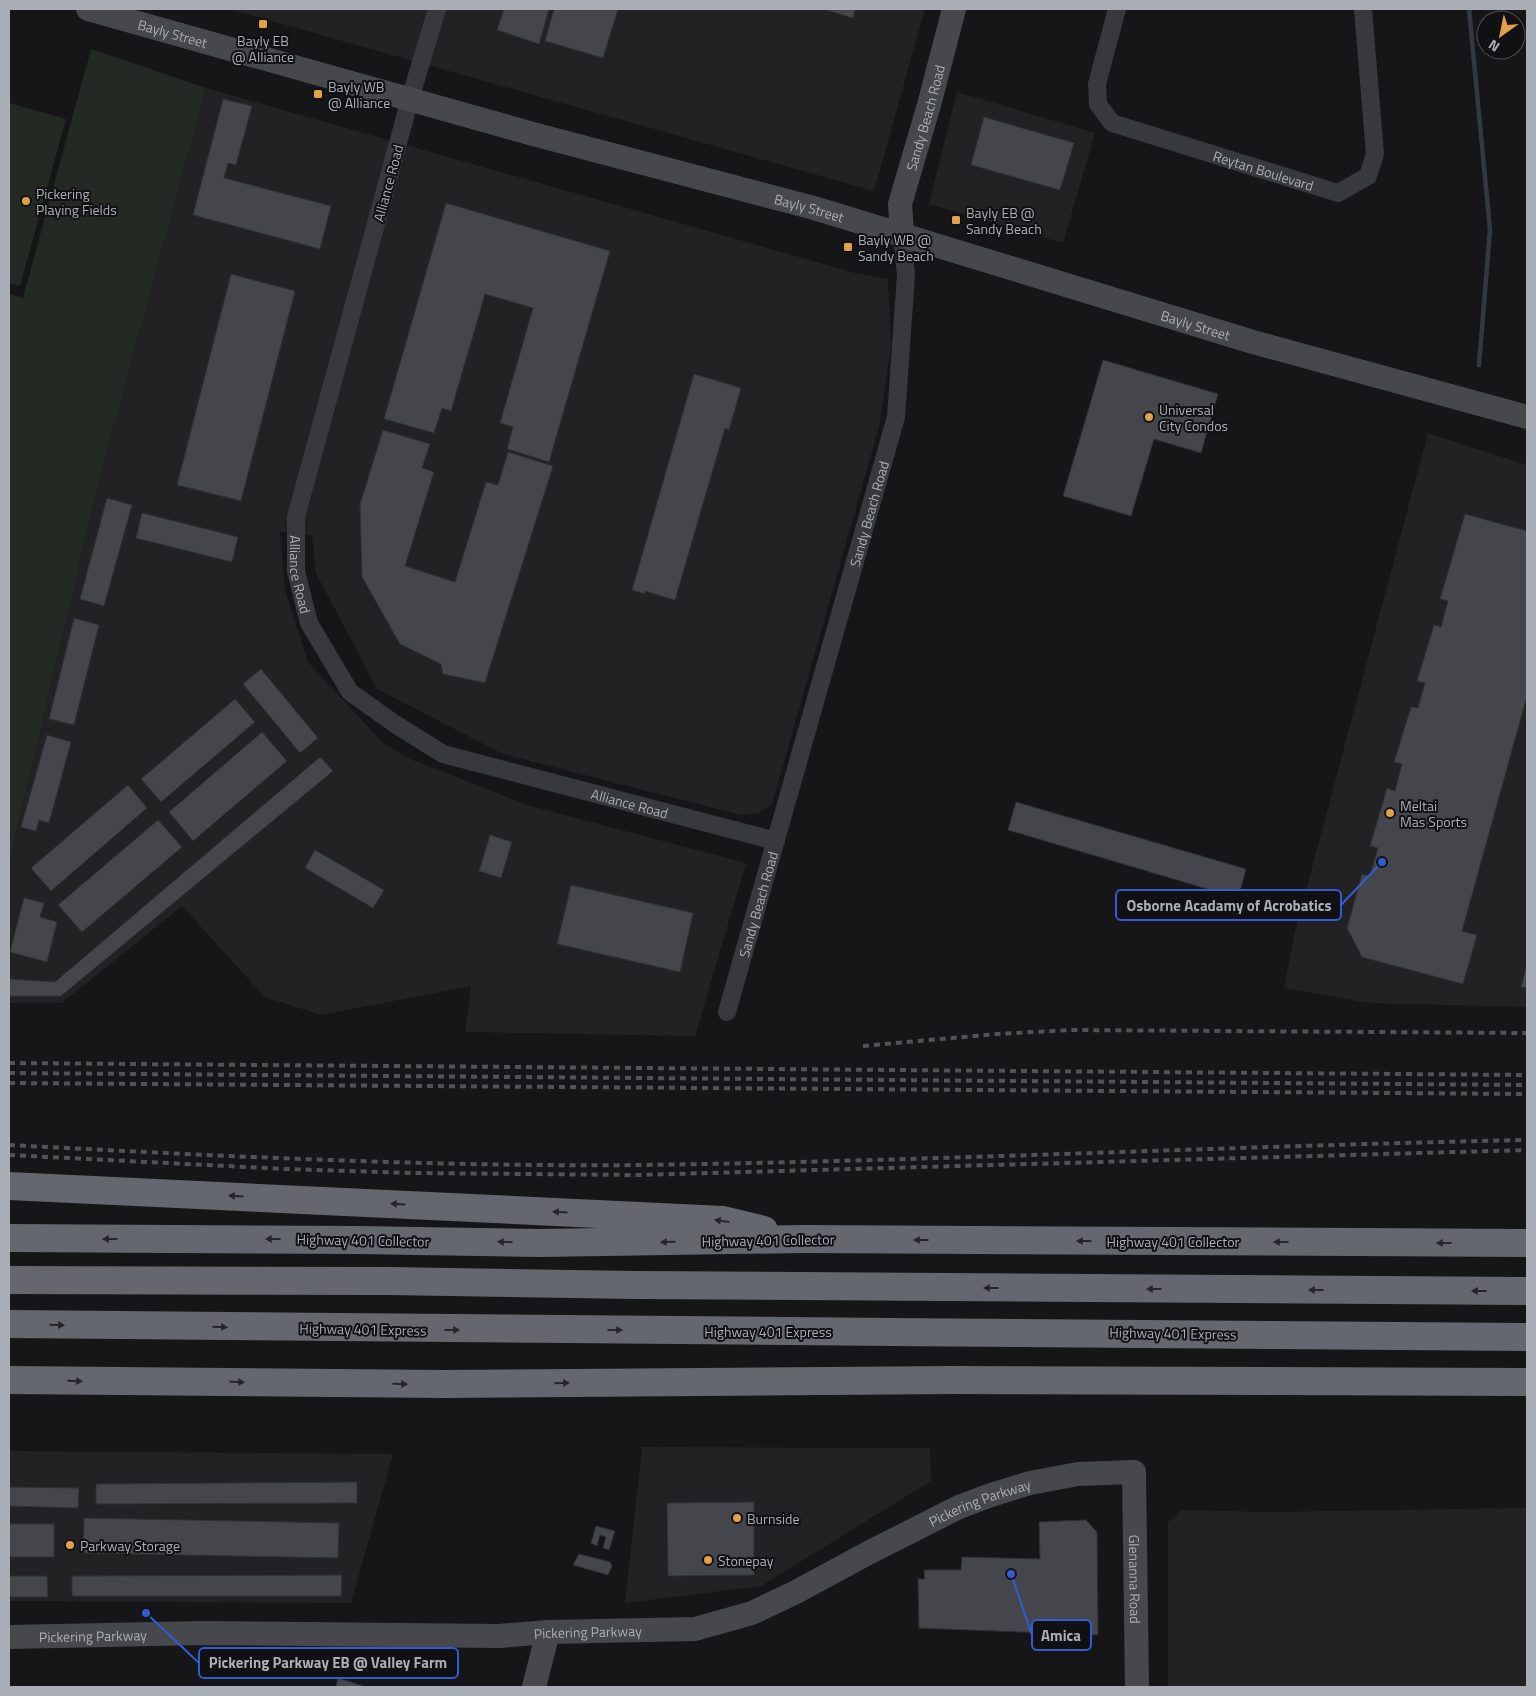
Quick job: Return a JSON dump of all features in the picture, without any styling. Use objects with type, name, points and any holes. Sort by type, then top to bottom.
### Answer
[{"type":"highway","points":[[9,1186],[723,1220],[804,1239]]},
{"type":"highway","name":"Highway 401 Collector","points":[[9,1238],[540,1243],[804,1239],[1527,1243]]},
{"type":"highway","points":[[9,1280],[389,1280],[655,1285],[1527,1291]]},
{"type":"highway","name":"Highway 401 Express","points":[[9,1324],[385,1330],[1086,1332],[1527,1337]]},
{"type":"highway","points":[[9,1380],[434,1384],[943,1380],[1527,1382]]},
{"type":"street","name":"Bayly Street","points":[[88,9],[534,134],[814,208],[1252,342],[1527,418]]},
{"type":"street","name":"Alliance Road","points":[[437,9],[410,99],[296,517],[296,571],[309,623],[350,692],[395,724],[443,754],[776,841]]},
{"type":"street","name":"Sandy Beach Road","points":[[727,1012],[896,417],[906,275],[900,204],[929,105],[954,9]]},
{"type":"street","name":"Reytan Boulevard","points":[[1117,9],[1097,84],[1098,104],[1112,123],[1338,193],[1368,176],[1375,154],[1363,9]]},
{"type":"street","name":"Pickering Parkway","points":[[9,1637],[202,1633],[499,1636],[548,1632],[695,1630],[752,1613],[803,1589],[950,1511],[991,1495],[1030,1483],[1078,1474],[1134,1472]]},
{"type":"street","name":"Glenanna Road","points":[[1134,1472],[1137,1687]]},
{"type":"street","points":[[534,1687],[548,1632]]},
{"type":"shaded area","points":[[229,9],[925,9],[874,191]]},
{"type":"shaded area","points":[[91,49],[206,88],[99,481],[9,863],[9,294],[23,298]]},
{"type":"shaded area","points":[[206,88],[855,273],[888,279],[891,347],[879,427],[772,804],[758,813],[741,815],[503,754],[377,689],[316,573],[312,535],[280,532],[285,590],[308,662],[382,742],[410,759],[527,805],[746,863],[695,1036],[465,1032],[471,986],[321,1015],[265,997],[182,906],[62,1003],[9,1003],[9,863],[99,481]]},
{"type":"shaded area","points":[[957,92],[1095,133],[1063,243],[929,204]]},
{"type":"shaded area","name":"Pickering Playing Fields","points":[[9,103],[66,119],[20,286],[9,283]]},
{"type":"shaded area","points":[[1428,433],[1527,465],[1527,1007],[1369,1003],[1284,988],[1295,932]]},
{"type":"shaded area","points":[[642,1447],[930,1448],[931,1481],[761,1586],[625,1603]]},
{"type":"shaded area","points":[[9,1451],[393,1454],[351,1603],[9,1601]]},
{"type":"shaded area","points":[[1527,1508],[1527,1687],[1168,1687],[1168,1522],[1182,1510],[1271,1512]]},
{"type":"building","points":[[504,9],[549,9],[539,44],[497,30]]},
{"type":"building","points":[[554,9],[618,9],[603,58],[545,41]]},
{"type":"building","points":[[823,9],[855,9],[853,18]]},
{"type":"building","points":[[223,99],[252,106],[236,165],[228,163],[224,178],[331,206],[320,249],[193,215]]},
{"type":"building","points":[[984,117],[1074,143],[1060,190],[971,165]]},
{"type":"building","points":[[446,203],[610,251],[549,462],[507,449],[513,427],[500,423],[533,308],[485,294],[451,411],[442,408],[434,433],[384,419]]},
{"type":"building","points":[[231,274],[295,291],[241,501],[177,485]]},
{"type":"building","name":"Universal City Condos","points":[[1103,360],[1218,394],[1201,453],[1154,439],[1131,516],[1063,496]]},
{"type":"building","points":[[694,374],[741,388],[729,430],[725,428],[675,600],[645,591],[645,594],[632,590]]},
{"type":"building","points":[[383,430],[430,444],[422,468],[434,472],[405,566],[455,582],[486,482],[498,485],[508,452],[553,466],[485,683],[443,674],[441,664],[400,644],[362,577],[360,504]]},
{"type":"building","points":[[107,498],[132,505],[104,606],[80,599]]},
{"type":"building","points":[[142,513],[238,537],[232,562],[136,538]]},
{"type":"building","points":[[1465,514],[1527,531],[1527,696],[1462,931],[1477,935],[1463,984],[1362,957],[1347,928],[1362,874],[1370,876],[1378,848],[1370,846],[1387,788],[1395,791],[1402,764],[1394,762],[1411,707],[1418,708],[1425,683],[1417,681],[1434,625],[1441,627],[1448,601],[1440,599]]},
{"type":"building","points":[[74,618],[99,625],[74,725],[49,719]]},
{"type":"building","points":[[261,669],[318,738],[300,753],[243,684]]},
{"type":"building","points":[[235,699],[255,722],[161,802],[141,779]]},
{"type":"building","points":[[262,732],[287,761],[193,841],[169,812]]},
{"type":"building","points":[[47,735],[71,742],[49,823],[39,820],[36,831],[21,827]]},
{"type":"building","points":[[320,757],[333,771],[61,996],[9,996],[9,979],[55,982]]},
{"type":"building","points":[[128,785],[147,808],[51,891],[31,868]]},
{"type":"building","points":[[1016,802],[1246,869],[1238,898],[1008,830]]},
{"type":"building","points":[[158,820],[182,847],[82,932],[58,905]]},
{"type":"building","points":[[490,835],[512,842],[501,878],[479,871]]},
{"type":"building","points":[[315,850],[384,890],[373,908],[305,868]]},
{"type":"building","points":[[571,885],[693,913],[680,972],[557,944]]},
{"type":"building","points":[[24,898],[44,903],[40,917],[57,922],[47,962],[10,952]]},
{"type":"building","points":[[1527,964],[1527,988],[1521,987]]},
{"type":"building","points":[[357,1482],[357,1503],[96,1504],[96,1484]]},
{"type":"building","points":[[9,1487],[79,1488],[78,1508],[9,1506]]},
{"type":"building","points":[[754,1502],[754,1575],[668,1576],[667,1503]]},
{"type":"building","points":[[84,1518],[339,1523],[338,1558],[83,1553]]},
{"type":"building","points":[[1086,1520],[1097,1532],[1098,1635],[919,1628],[918,1579],[925,1579],[924,1570],[961,1570],[962,1557],[1040,1559],[1039,1522]]},
{"type":"building","points":[[9,1524],[54,1524],[54,1557],[9,1557]]},
{"type":"building","points":[[596,1526],[615,1531],[609,1550],[603,1548],[606,1537],[600,1535],[597,1546],[591,1543]]},
{"type":"building","points":[[579,1554],[610,1562],[612,1566],[608,1575],[573,1565]]},
{"type":"building","points":[[342,1575],[341,1596],[72,1596],[72,1576]]},
{"type":"building","points":[[9,1576],[47,1576],[48,1597],[9,1597]]},
{"type":"building","points":[[338,1678],[363,1686],[363,1687],[336,1687]]},
{"type":"waterway","points":[[1469,9],[1490,230],[1479,365]]},
{"type":"railway","points":[[863,1046],[997,1034],[1071,1030],[1527,1033]]},
{"type":"railway","points":[[9,1063],[1527,1075]]},
{"type":"railway","points":[[9,1073],[1527,1085]]},
{"type":"railway","points":[[9,1083],[1527,1094]]},
{"type":"railway","points":[[9,1145],[246,1157],[484,1164],[642,1165],[1527,1140]]},
{"type":"railway","points":[[9,1155],[286,1169],[413,1173],[638,1175],[1527,1150]]},
{"type":"place","name":"Bayly EB @ Alliance","points":[[263,24]]},
{"type":"place","name":"Bayly WB @ Alliance","points":[[318,94]]},
{"type":"place","name":"Pickering Playing Fields","points":[[26,201]]},
{"type":"place","name":"Bayly EB @ Sandy Beach","points":[[956,220]]},
{"type":"place","name":"Bayly WB @ Sandy Beach","points":[[848,247]]},
{"type":"place","name":"Universal City Condos","points":[[1149,417]]},
{"type":"place","name":"Meltai Mas Sports","points":[[1390,813]]},
{"type":"place","name":"Osborne Acadamy of Acrobatics","points":[[1382,862]]},
{"type":"place","name":"Burnside","points":[[737,1518]]},
{"type":"place","name":"Parkway Storage","points":[[70,1545]]},
{"type":"place","name":"Stonepay","points":[[708,1560]]},
{"type":"place","name":"Amica","points":[[1011,1574]]},
{"type":"place","name":"Pickering Parkway EB @ Valley Farm","points":[[146,1613]]}]
